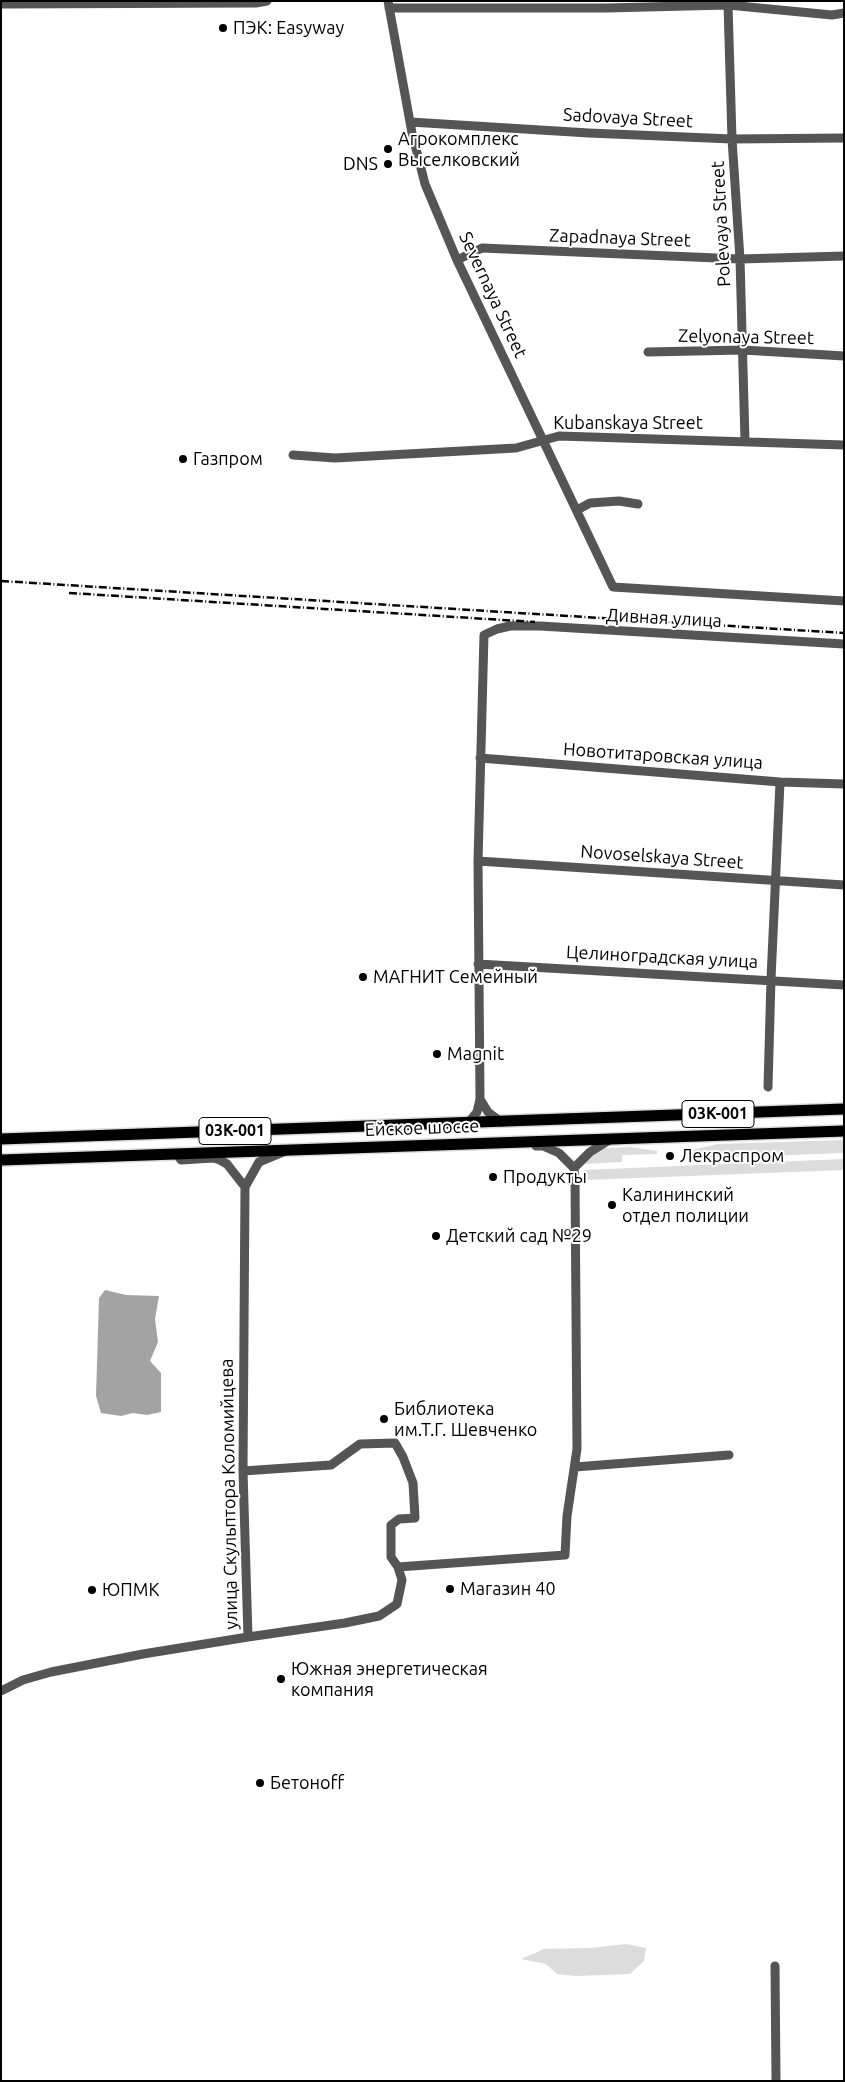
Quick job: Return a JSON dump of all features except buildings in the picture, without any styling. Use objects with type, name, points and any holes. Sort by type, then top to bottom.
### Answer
[{"type":"main road","name":"Ейское шоссе","points":[[1,1139],[844,1109]]},
{"type":"main road","name":"Ейское шоссе","points":[[1,1160],[844,1131]]},
{"type":"street","points":[[1,4],[246,3],[267,1]]},
{"type":"street","points":[[389,4],[728,5],[832,15],[844,13]]},
{"type":"street","name":"Severnaya Street","points":[[389,4],[410,122],[425,184],[457,260],[613,588],[844,601]]},
{"type":"street","name":"Polevaya Street","points":[[728,5],[732,139],[740,259],[745,441]]},
{"type":"street","name":"Sadovaya Street","points":[[410,122],[589,133],[732,139],[844,138]]},
{"type":"street","name":"Zapadnaya Street","points":[[457,260],[482,248],[740,259],[844,256]]},
{"type":"street","name":"Zelyonaya Street","points":[[648,352],[743,350],[844,356]]},
{"type":"street","name":"Kubanskaya Street","points":[[293,455],[335,458],[516,448],[543,439],[560,436],[844,444]]},
{"type":"street","points":[[577,510],[590,503],[619,501],[638,504]]},
{"type":"street","name":"Дивная улица","points":[[480,758],[484,635],[497,629],[510,626],[540,626],[844,644]]},
{"type":"street","points":[[468,1123],[477,1112],[480,1099],[478,861],[480,758]]},
{"type":"street","name":"Новотитаровская улица","points":[[480,758],[780,782],[844,784]]},
{"type":"street","points":[[768,1087],[780,782]]},
{"type":"street","name":"Novoselskaya Street","points":[[478,861],[844,885]]},
{"type":"street","name":"Целиноградская улица","points":[[478,964],[771,979],[844,985]]},
{"type":"street","points":[[480,1099],[488,1112],[501,1122]]},
{"type":"street","points":[[574,1168],[590,1152],[611,1139]]},
{"type":"street","points":[[398,1567],[565,1555],[567,1516],[578,1449],[574,1168],[559,1154],[543,1146],[509,1147],[499,1143]]},
{"type":"street","points":[[177,1154],[181,1160],[213,1158],[220,1160],[227,1164],[245,1187],[259,1162],[286,1150]]},
{"type":"street","name":"улица Скульптора Коломийцева","points":[[1,1691],[23,1680],[51,1672],[142,1654],[248,1637],[243,1471],[245,1187]]},
{"type":"street","points":[[243,1471],[331,1465],[360,1444],[395,1443],[414,1483],[415,1518],[399,1519],[391,1525],[391,1557],[398,1567],[402,1580],[397,1604],[379,1616],[345,1623],[248,1637]]},
{"type":"street","points":[[575,1467],[729,1454]]},
{"type":"street","points":[[775,1966],[776,2081]]},
{"type":"shaded area","points":[[844,1140],[844,1153],[682,1159],[682,1155],[687,1151],[718,1144]]},
{"type":"shaded area","points":[[631,1147],[657,1151],[657,1154],[622,1155],[622,1162],[584,1164],[586,1160],[603,1148]]},
{"type":"shaded area","points":[[844,1159],[844,1170],[585,1180],[584,1170]]},
{"type":"shaded area","points":[[105,1290],[126,1295],[159,1296],[155,1319],[158,1342],[150,1361],[161,1373],[161,1412],[147,1415],[133,1413],[121,1416],[101,1413],[96,1396],[99,1298]]},
{"type":"shaded area","points":[[626,1944],[646,1948],[644,1961],[630,1974],[576,1976],[557,1974],[546,1964],[521,1959],[544,1949],[590,1948]]},
{"type":"railway","points":[[1,581],[844,633]]},
{"type":"railway","points":[[69,593],[535,622]]},
{"type":"place","name":"ПЭК: Easyway","points":[[223,28]]},
{"type":"place","name":"Агрокомплекс Выселковский","points":[[388,149]]},
{"type":"place","name":"DNS","points":[[388,164]]},
{"type":"place","name":"Газпром","points":[[183,459]]},
{"type":"place","name":"МАГНИТ Семейный","points":[[363,977]]},
{"type":"place","name":"Magnit","points":[[437,1054]]},
{"type":"place","name":"Лекраспром","points":[[670,1156]]},
{"type":"place","name":"Продукты","points":[[493,1177]]},
{"type":"place","name":"Калининский отдел полиции","points":[[612,1205]]},
{"type":"place","name":"Детский сад №29","points":[[436,1236]]},
{"type":"place","name":"Библиотека им.Т.Г. Шевченко","points":[[384,1419]]},
{"type":"place","name":"Магазин 40","points":[[450,1589]]},
{"type":"place","name":"ЮПМК","points":[[92,1590]]},
{"type":"place","name":"Южная энергетическая компания","points":[[281,1679]]},
{"type":"place","name":"Бетонoff","points":[[260,1783]]}]
